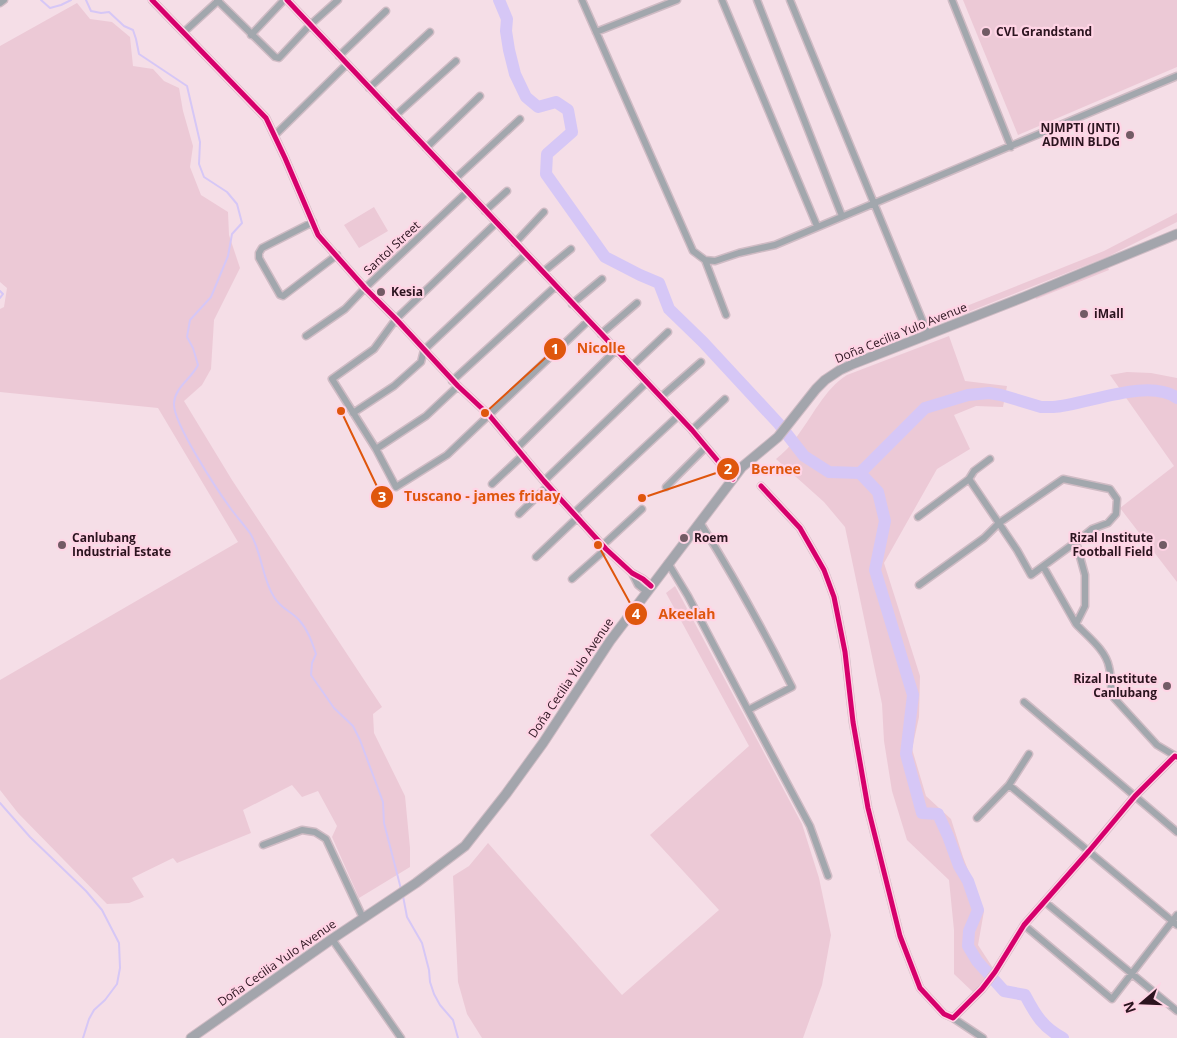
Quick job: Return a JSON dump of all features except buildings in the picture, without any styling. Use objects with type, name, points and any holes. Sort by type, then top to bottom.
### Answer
[{"type":"main road","name":"Doña Cecilia Yulo Avenue","points":[[191,1038],[332,939],[416,883],[465,846],[543,743],[610,641],[668,563],[701,524],[742,468],[778,437],[816,389],[840,370],[1177,234]]},
{"type":"street","points":[[0,3],[4,0]]},
{"type":"street","points":[[152,0],[266,118],[318,235],[365,288],[452,380],[488,415],[546,484],[604,547],[632,573],[638,585],[649,589]]},
{"type":"street","points":[[184,32],[218,0],[251,35],[275,57],[279,58],[310,25],[338,0]]},
{"type":"street","points":[[251,35],[286,0],[692,430],[733,479]]},
{"type":"street","points":[[582,0],[693,251],[705,260],[715,261],[774,245],[1177,76]]},
{"type":"street","points":[[596,32],[677,0]]},
{"type":"street","points":[[722,0],[818,226]]},
{"type":"street","points":[[757,0],[842,216]]},
{"type":"street","points":[[790,0],[928,334]]},
{"type":"street","points":[[952,0],[1011,147]]},
{"type":"street","points":[[339,56],[386,11]]},
{"type":"street","points":[[369,88],[430,32]]},
{"type":"street","points":[[395,116],[456,61]]},
{"type":"street","points":[[274,135],[347,64]]},
{"type":"street","points":[[426,148],[480,96]]},
{"type":"street","points":[[455,179],[520,119]]},
{"type":"street","points":[[485,211],[507,191]]},
{"type":"street","name":"Santol Street","points":[[306,336],[345,309],[467,192]]},
{"type":"street","points":[[514,243],[544,212]]},
{"type":"street","points":[[313,222],[262,248],[259,253],[259,258],[280,295],[283,296],[337,255]]},
{"type":"street","points":[[496,223],[396,319],[374,349],[332,379],[376,449],[396,487],[447,455],[588,321]]},
{"type":"street","points":[[542,272],[571,249]]},
{"type":"street","points":[[353,413],[394,386],[420,362],[424,350],[526,254]]},
{"type":"street","points":[[705,260],[726,314]]},
{"type":"street","points":[[572,304],[602,280]]},
{"type":"street","points":[[452,380],[556,286]]},
{"type":"street","points":[[601,334],[637,302]]},
{"type":"street","points":[[632,366],[668,332]]},
{"type":"street","points":[[517,448],[616,350]]},
{"type":"street","points":[[661,398],[700,362]]},
{"type":"street","points":[[519,514],[546,484],[647,382]]},
{"type":"street","points":[[376,449],[426,416],[458,386]]},
{"type":"street","points":[[692,430],[724,399]]},
{"type":"street","points":[[536,557],[576,515],[678,416]]},
{"type":"street","points":[[666,487],[706,447]]},
{"type":"street","points":[[492,484],[523,455]]},
{"type":"street","points":[[918,517],[969,478],[974,471],[990,459]]},
{"type":"street","points":[[918,585],[984,538],[999,523],[1063,479],[1110,489],[1117,499],[1116,514],[1108,523],[1092,530],[1031,575],[1017,550],[999,523],[969,478]]},
{"type":"street","points":[[761,486],[800,528],[824,570],[834,597],[845,652],[853,722],[868,808],[900,936],[920,988],[944,1014],[983,1038]]},
{"type":"street","points":[[572,580],[642,509]]},
{"type":"street","points":[[701,524],[740,588],[792,687],[748,710]]},
{"type":"street","points":[[1076,542],[1085,575],[1085,606],[1076,624]]},
{"type":"street","points":[[668,563],[688,596],[810,826],[828,876]]},
{"type":"street","points":[[953,1018],[982,989],[995,972],[1024,925],[1090,851],[1135,796],[1176,757],[1157,745],[1114,698],[1110,688],[1110,668],[1107,660],[1098,647],[1076,624],[1043,566]]},
{"type":"street","points":[[1024,702],[1177,832]]},
{"type":"street","points":[[977,818],[1009,785],[1029,754]]},
{"type":"street","points":[[1009,785],[1175,920],[1112,999],[1024,925]]},
{"type":"street","points":[[263,845],[302,830],[314,832],[326,839],[363,918]]},
{"type":"street","points":[[1045,902],[1177,1011]]},
{"type":"street","points":[[332,939],[401,1038]]},
{"type":"shaded area","points":[[963,0],[1177,0],[1177,67],[1018,135]]},
{"type":"shaded area","points":[[77,3],[90,19],[112,22],[130,37],[133,66],[153,69],[164,81],[179,88],[183,111],[193,146],[190,167],[201,195],[228,212],[229,235],[240,268],[214,320],[211,369],[202,385],[184,401],[232,480],[382,707],[373,714],[374,733],[405,796],[410,867],[359,898],[332,837],[337,826],[318,791],[302,797],[292,785],[243,810],[251,833],[177,863],[173,858],[132,878],[144,897],[129,903],[107,904],[18,813],[0,790],[0,680],[238,542],[158,408],[0,392],[0,309],[4,307],[7,288],[0,282],[0,46]]},
{"type":"shaded area","points":[[374,207],[388,231],[359,248],[344,225]]},
{"type":"shaded area","points":[[1177,213],[1177,222],[1107,257],[948,320],[937,323],[929,321],[1104,251]]},
{"type":"shaded area","points":[[1108,268],[1109,270],[1036,299],[1035,297]]},
{"type":"shaded area","points":[[949,336],[965,381],[1007,386],[1003,407],[976,406],[954,415],[970,449],[937,469],[884,563],[920,676],[919,717],[912,749],[926,796],[951,819],[963,857],[984,911],[978,945],[993,968],[974,993],[954,974],[954,930],[949,880],[907,840],[892,791],[884,741],[882,704],[845,527],[824,502],[776,459],[791,445],[832,388],[847,375]]},
{"type":"shaded area","points":[[1127,372],[1151,373],[1177,378],[1177,582],[1120,508],[1174,466],[1110,375]]},
{"type":"shaded area","points":[[675,586],[802,824],[819,878],[831,935],[822,985],[803,1038],[482,1038],[467,1014],[458,982],[453,876],[469,866],[488,843],[622,995],[719,910],[650,835],[749,746],[666,593]]},
{"type":"waterway","points":[[41,0],[50,8],[71,0]]},
{"type":"waterway","points":[[86,0],[91,11],[109,12],[124,26],[133,30],[139,54],[187,86],[200,142],[199,164],[204,177],[227,192],[237,204],[242,223],[232,234],[228,256],[211,297],[190,320],[187,337],[193,348],[198,365],[177,392],[174,403],[175,412],[180,425],[207,473],[254,540],[267,582],[274,597],[299,620],[307,632],[316,654],[312,663],[311,675],[334,708],[353,726],[360,740],[383,802],[384,823],[401,889]]},
{"type":"waterway","points":[[499,0],[507,19],[506,31],[515,74],[526,97],[538,107],[556,102],[568,110],[572,132],[547,154],[546,174],[605,257],[659,283],[669,309],[703,342],[779,424],[804,456],[829,472],[860,473],[925,408],[968,395],[989,393],[1041,407],[1066,405],[1134,391],[1150,390],[1165,392],[1177,398]]},
{"type":"waterway","points":[[0,291],[3,294],[0,298]]},
{"type":"waterway","points":[[860,473],[878,492],[885,521],[875,570],[913,695],[906,754],[922,813],[938,814],[959,866],[968,881],[978,910],[969,931],[968,946],[977,961],[1004,991],[1025,995],[1040,1020],[1050,1030],[1063,1038]]},
{"type":"waterway","points":[[0,803],[30,837],[86,891],[102,910],[119,943],[120,968],[117,984],[105,1000],[94,1010],[83,1038]]},
{"type":"waterway","points":[[403,896],[407,917],[422,943],[434,994],[440,1005],[453,1020],[458,1038]]},
{"type":"cycle path","points":[[152,0],[266,118],[318,235],[365,288],[458,386],[489,415],[544,481],[606,549],[632,573],[651,586]]},
{"type":"cycle path","points":[[287,0],[692,430],[733,479]]},
{"type":"cycle path","points":[[761,486],[800,528],[824,570],[834,597],[845,652],[853,722],[868,808],[900,936],[920,988],[944,1014],[953,1018],[982,989],[995,972],[1024,925],[1135,796],[1175,756],[1177,757]]},
{"type":"place","name":"CVL Grandstand","points":[[986,32]]},
{"type":"place","name":"NJMPTI (JNTI) ADMIN BLDG","points":[[1130,135]]},
{"type":"place","name":"Kesia","points":[[381,292]]},
{"type":"place","name":"iMall","points":[[1084,314]]},
{"type":"place","name":"Tuscano - james friday","points":[[341,411]]},
{"type":"place","name":"Nicolle","points":[[485,413]]},
{"type":"place","name":"Bernee","points":[[642,498]]},
{"type":"place","name":"Roem","points":[[684,538]]},
{"type":"place","name":"Canlubang Industrial Estate","points":[[62,545]]},
{"type":"place","name":"Akeelah","points":[[598,545]]},
{"type":"place","name":"Rizal Institute Football Field","points":[[1163,545]]},
{"type":"place","name":"Rizal Institute Canlubang","points":[[1167,686]]}]
